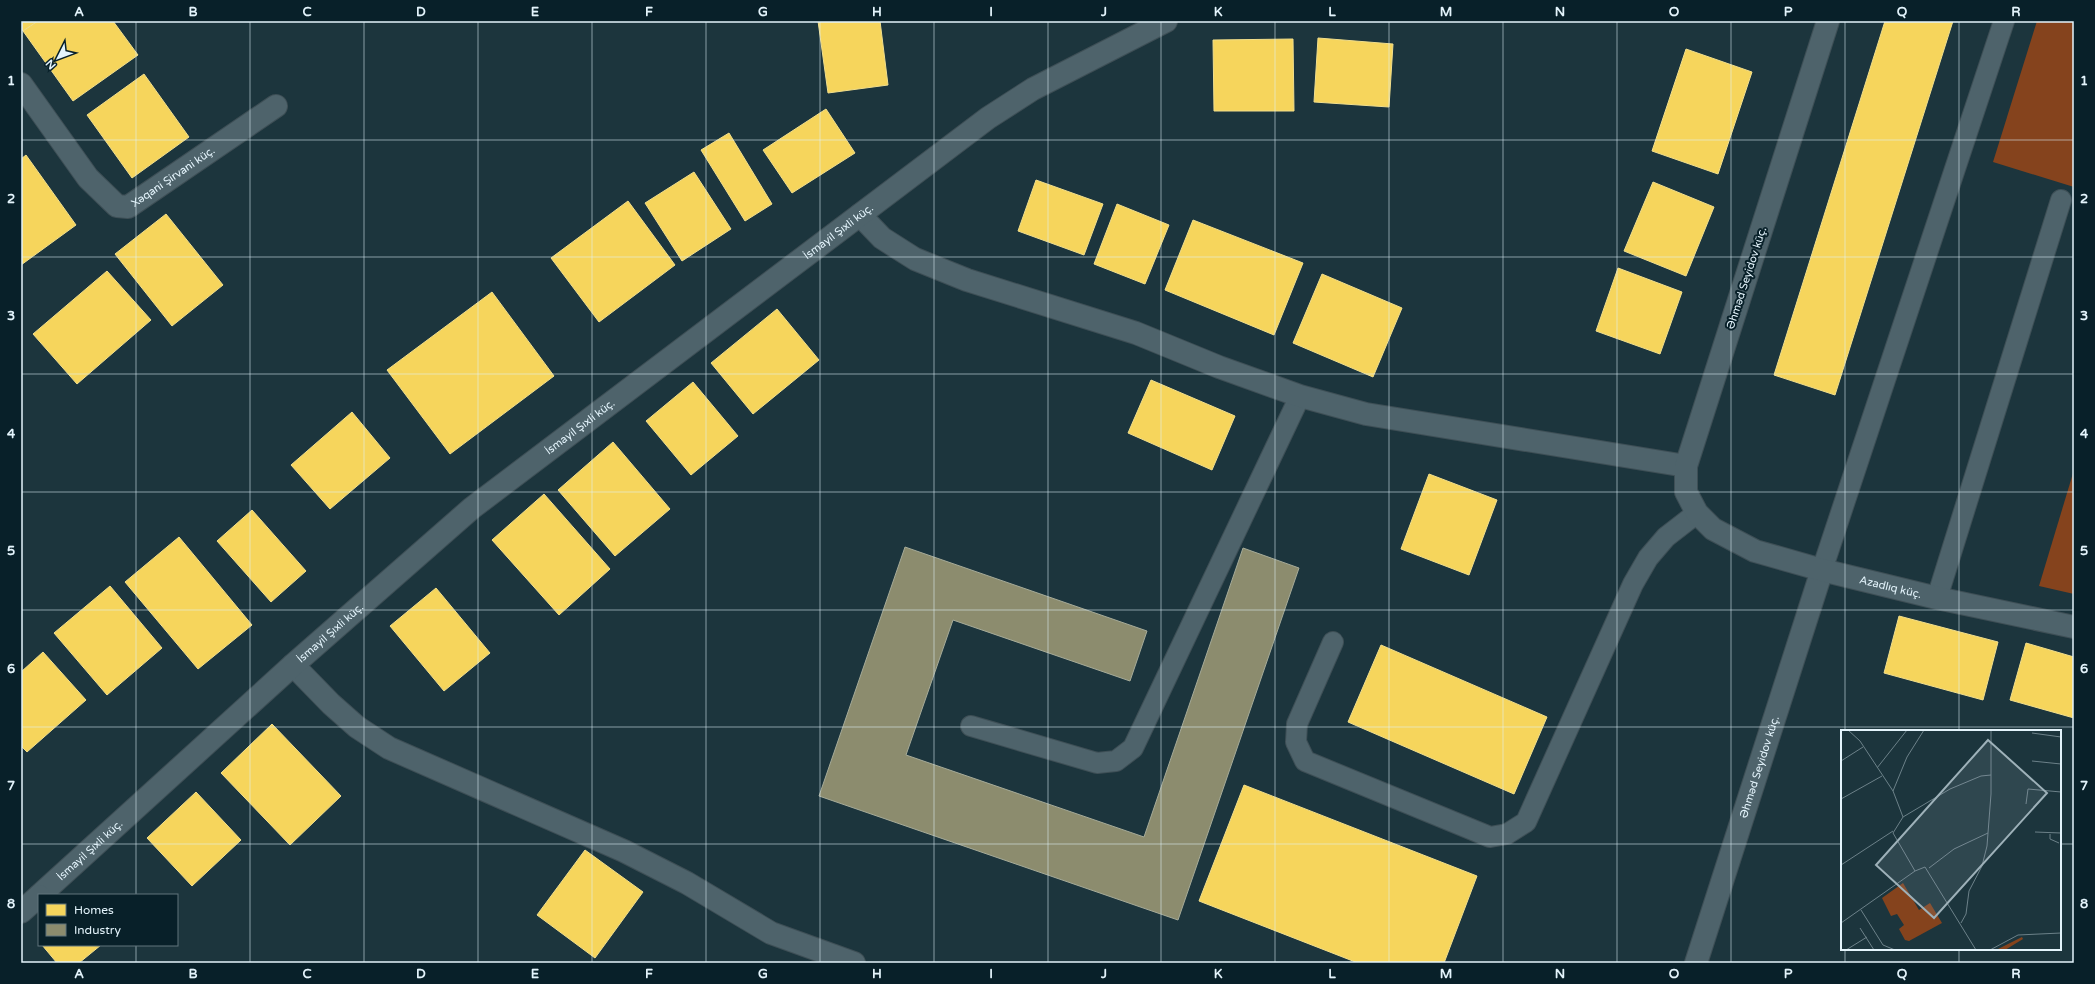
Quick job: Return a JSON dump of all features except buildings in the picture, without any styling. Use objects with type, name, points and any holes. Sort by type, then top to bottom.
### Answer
[{"type":"street","name":"İsmayil Şıxli küç.","points":[[40,894],[293,664],[472,508],[988,118],[1033,89],[1166,21]]},
{"type":"street","name":"Əhməd Seyidov küç.","points":[[1712,529],[1697,513],[1686,492],[1686,466],[1828,21]]},
{"type":"street","name":"Xəqani Şirvani küç.","points":[[21,84],[88,178],[117,206],[128,207],[276,106]]},
{"type":"street","points":[[860,215],[882,238],[915,259],[967,280],[1136,333],[1219,367],[1300,396],[1366,414],[1686,466]]},
{"type":"street","name":"Azadlıq küç.","points":[[1712,529],[1756,551],[1822,570],[1937,598],[2074,627]]},
{"type":"street","name":"Əhməd Seyidov küç.","points":[[1696,963],[1822,570]]},
{"type":"street","points":[[293,664],[331,704],[357,727],[389,748],[624,851],[687,883],[771,933],[854,963]]},
{"type":"street","name":"İsmayil Şıxli küç.","points":[[21,912],[38,896]]},
{"type":"lane","points":[[1822,570],[2004,21]]},
{"type":"lane","points":[[1937,598],[2061,200]]},
{"type":"lane","points":[[970,726],[1097,763],[1116,761],[1133,748],[1300,396]]},
{"type":"lane","points":[[1333,642],[1297,724],[1296,742],[1305,761],[1490,837],[1507,834],[1526,822],[1633,584],[1648,558],[1666,537],[1697,513]]},
{"type":"shaded area","points":[[2037,21],[2074,21],[2074,187],[1993,162]]},
{"type":"shaded area","points":[[2074,470],[2074,594],[2039,586]]}]
